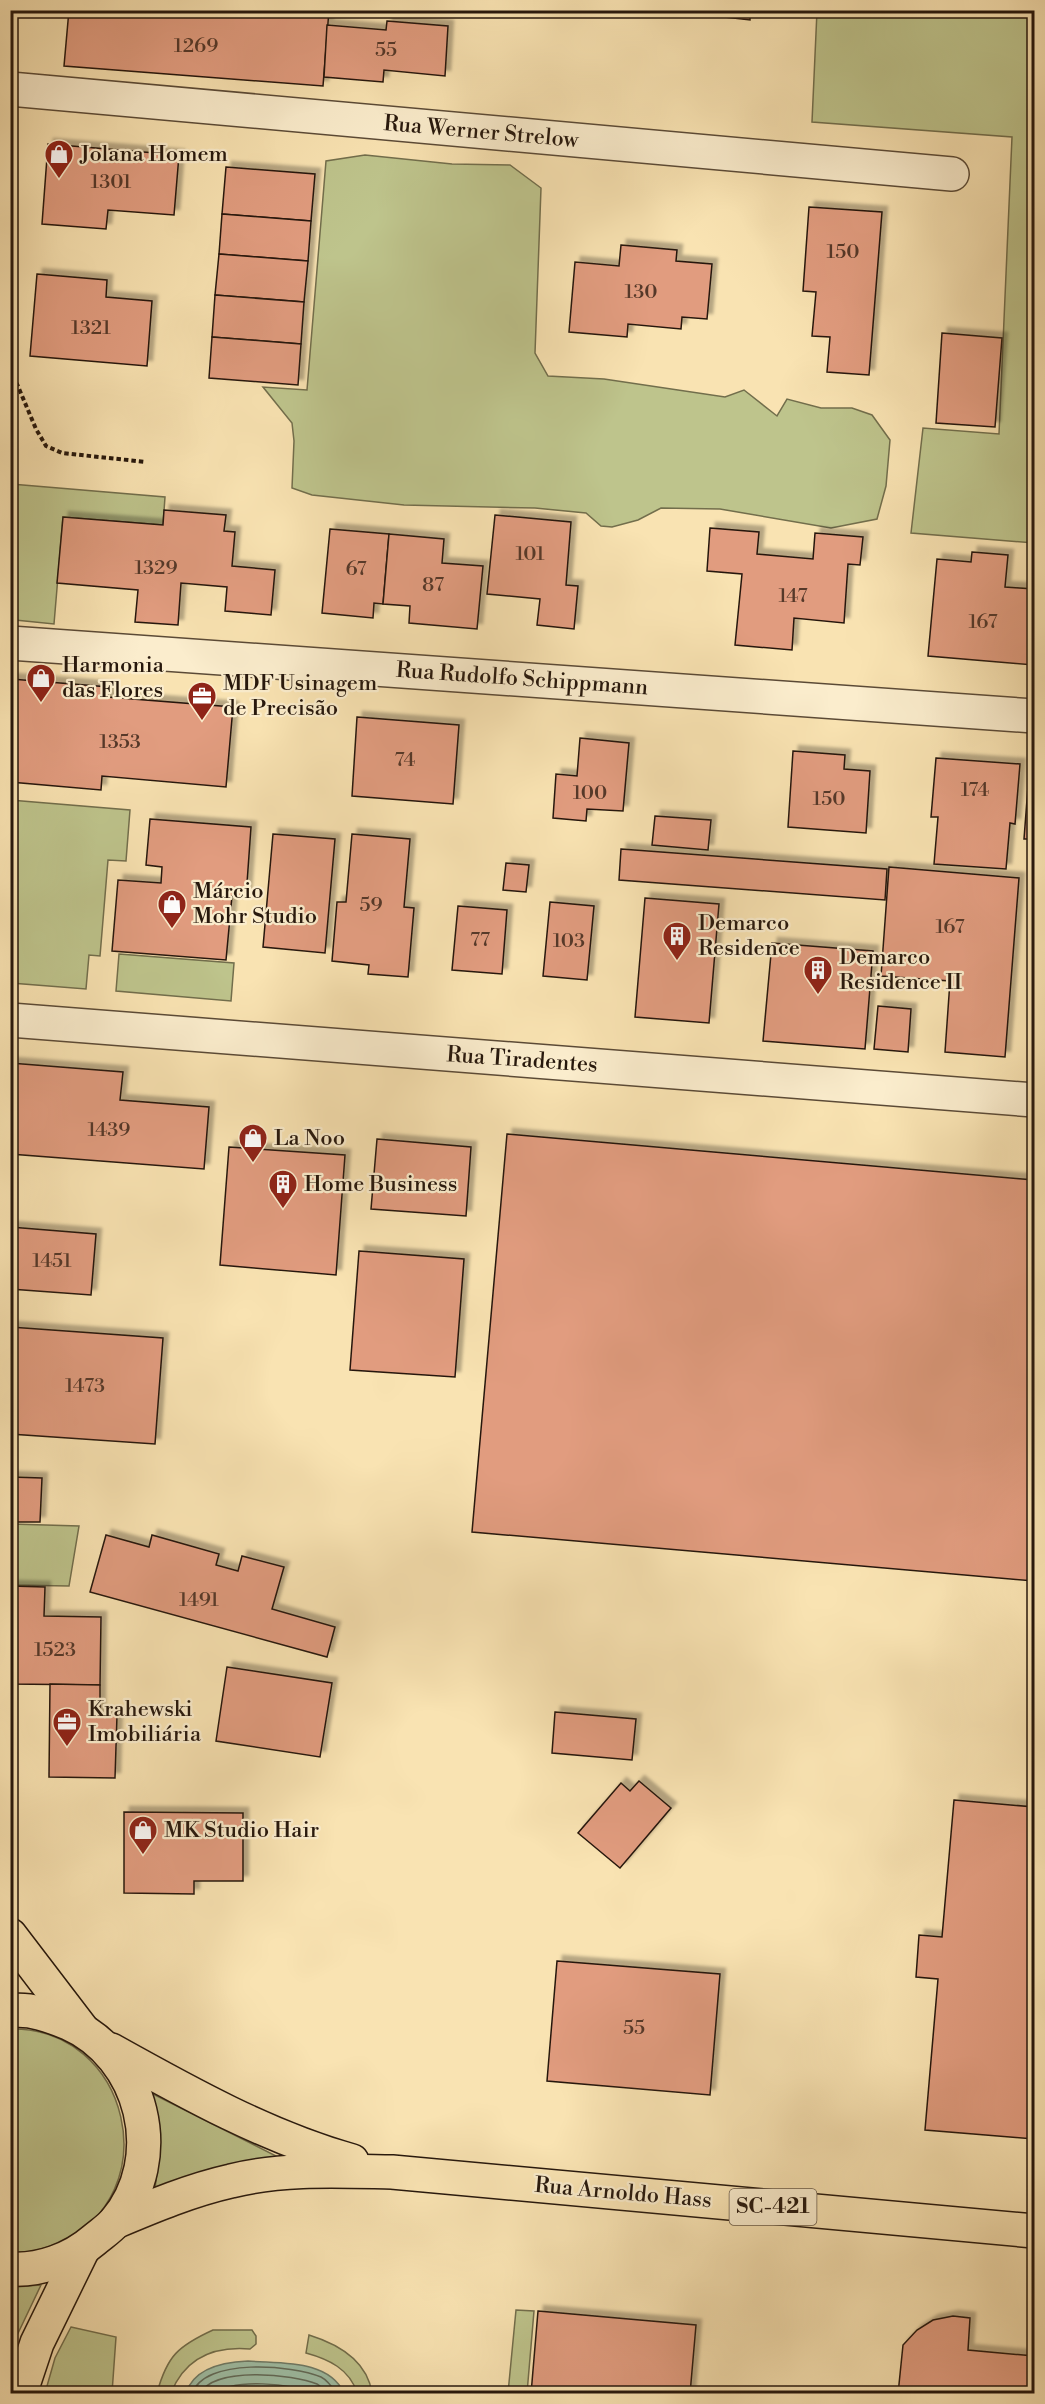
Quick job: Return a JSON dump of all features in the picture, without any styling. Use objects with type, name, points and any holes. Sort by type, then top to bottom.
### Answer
[{"type":"main road","points":[[10,1935],[94,2038],[126,2073],[139,2102],[144,2133],[142,2165],[132,2196],[115,2222],[82,2251],[52,2264],[10,2269]]},
{"type":"main road","name":"Rua Arnoldo Hass","points":[[10,2011],[50,2015],[279,2136],[333,2156],[392,2172]]},
{"type":"main road","name":"Rua Arnoldo Hass","points":[[115,2222],[189,2193],[233,2180],[304,2171],[392,2172],[1035,2231]]},
{"type":"main road","points":[[20,2394],[37,2343],[82,2251]]},
{"type":"street","name":"Rua Werner Strelow","points":[[10,89],[952,174]]},
{"type":"street","name":"Rua Rudolfo Schippmann","points":[[10,643],[1035,716]]},
{"type":"street","name":"Rua Tiradentes","points":[[10,1020],[1035,1100]]},
{"type":"path","points":[[10,378],[17,384],[36,429],[46,446],[62,453],[146,462]]},
{"type":"shaded area","points":[[817,11],[1034,11],[1034,543],[911,533],[923,428],[999,434],[1012,137],[812,122]]},
{"type":"shaded area","points":[[365,155],[452,164],[510,165],[541,188],[535,353],[548,376],[604,379],[725,397],[744,390],[777,416],[787,399],[821,408],[852,408],[872,415],[890,440],[886,486],[877,519],[831,528],[720,509],[661,508],[638,520],[612,527],[601,526],[586,513],[535,508],[404,505],[312,495],[292,488],[294,441],[292,423],[263,387],[307,390],[326,161]]},
{"type":"shaded area","points":[[11,484],[165,497],[163,525],[63,517],[54,624],[15,620],[11,617]]},
{"type":"shaded area","points":[[10,800],[130,810],[126,861],[108,860],[100,956],[89,955],[86,989],[11,983]]},
{"type":"shaded area","points":[[119,954],[234,963],[231,1001],[116,991]]},
{"type":"shaded area","points":[[11,1524],[79,1526],[69,1586],[11,1585]]},
{"type":"shaded area","points":[[10,2029],[51,2035],[84,2054],[107,2083],[121,2117],[123,2153],[115,2189],[93,2220],[59,2243],[35,2251],[16,2253],[10,2253]]},
{"type":"shaded area","points":[[151,2093],[278,2157],[155,2189],[159,2130]]},
{"type":"shaded area","points":[[41,2285],[11,2348],[11,2287]]},
{"type":"shaded area","points":[[516,2310],[534,2311],[527,2393],[508,2393]]},
{"type":"shaded area","points":[[71,2327],[116,2337],[112,2393],[45,2393],[55,2358]]},
{"type":"shaded area","points":[[213,2330],[252,2330],[256,2336],[256,2344],[250,2349],[224,2350],[202,2357],[184,2371],[171,2393],[157,2393],[165,2370],[176,2354],[191,2341]]},
{"type":"shaded area","points":[[309,2335],[330,2343],[350,2355],[364,2371],[372,2393],[357,2393],[344,2371],[322,2358],[306,2353]]},
{"type":"water","points":[[248,2361],[288,2363],[315,2369],[327,2374],[337,2382],[344,2393],[186,2393],[190,2384],[203,2372],[220,2365]]},
{"type":"building","points":[[69,10],[329,10],[323,86],[64,66]]},
{"type":"building","points":[[662,10],[750,10],[750,20]]},
{"type":"building","points":[[387,21],[448,26],[445,76],[384,70],[383,82],[324,77],[327,25],[386,30]]},
{"type":"building","points":[[48,144],[179,155],[174,215],[108,210],[106,229],[42,224]]},
{"type":"building","points":[[226,167],[315,174],[311,221],[222,214]]},
{"type":"building","points":[[809,207],[882,212],[869,375],[827,372],[830,337],[812,336],[816,292],[803,291]]},
{"type":"building","points":[[222,214],[311,221],[308,261],[219,254]]},
{"type":"building","points":[[621,245],[677,250],[676,261],[712,264],[707,319],[682,317],[681,329],[628,324],[627,337],[569,332],[575,262],[619,266]]},
{"type":"building","points":[[219,254],[308,261],[304,302],[215,295]]},
{"type":"building","points":[[37,274],[107,280],[106,297],[152,301],[147,366],[30,356]]},
{"type":"building","points":[[215,295],[304,302],[301,344],[212,337]]},
{"type":"building","points":[[942,333],[1002,338],[995,427],[936,423]]},
{"type":"building","points":[[212,337],[301,344],[298,385],[209,378]]},
{"type":"building","points":[[164,510],[226,515],[224,531],[235,532],[232,566],[275,570],[271,615],[225,611],[227,587],[181,583],[178,625],[135,622],[138,590],[57,583],[63,517],[163,525]]},
{"type":"building","points":[[495,515],[571,522],[566,585],[578,586],[574,629],[537,625],[540,599],[487,594]]},
{"type":"building","points":[[710,528],[759,532],[757,554],[813,559],[815,533],[863,537],[860,565],[848,564],[844,623],[794,618],[792,650],[735,645],[742,574],[707,571]]},
{"type":"building","points":[[330,529],[389,534],[383,604],[374,603],[373,618],[322,613]]},
{"type":"building","points":[[389,534],[444,539],[442,563],[483,566],[477,629],[409,623],[410,606],[383,604]]},
{"type":"building","points":[[972,552],[1008,555],[1005,587],[1034,589],[1034,665],[928,656],[937,559],[971,562]]},
{"type":"building","points":[[11,679],[109,687],[108,697],[233,707],[226,787],[102,776],[101,790],[10,782]]},
{"type":"building","points":[[357,717],[459,725],[453,804],[352,796]]},
{"type":"building","points":[[580,738],[629,743],[623,811],[587,809],[586,821],[553,818],[556,774],[577,776]]},
{"type":"building","points":[[1031,747],[1034,747],[1034,839],[1024,839]]},
{"type":"building","points":[[793,751],[845,755],[844,769],[870,771],[866,833],[788,827]]},
{"type":"building","points":[[936,758],[1020,764],[1015,824],[1010,823],[1006,869],[934,864],[938,817],[931,817]]},
{"type":"building","points":[[655,816],[711,820],[708,850],[652,845]]},
{"type":"building","points":[[150,819],[251,827],[246,897],[232,896],[226,960],[112,951],[118,880],[161,883],[162,867],[146,865]]},
{"type":"building","points":[[273,834],[335,839],[325,953],[263,947]]},
{"type":"building","points":[[352,834],[410,839],[404,907],[414,908],[408,977],[368,974],[369,965],[332,961],[337,902],[346,902]]},
{"type":"building","points":[[621,849],[887,869],[885,900],[619,880]]},
{"type":"building","points":[[506,863],[529,865],[526,892],[503,890]]},
{"type":"building","points":[[889,867],[1019,878],[1005,1057],[945,1052],[950,981],[881,976]]},
{"type":"building","name":"Demarco Residence","points":[[645,898],[719,904],[709,1023],[635,1017]]},
{"type":"building","points":[[550,902],[594,906],[587,980],[543,976]]},
{"type":"building","points":[[458,906],[507,910],[502,974],[452,970]]},
{"type":"building","name":"Demarco Residence II","points":[[772,943],[873,951],[865,1049],[763,1041]]},
{"type":"building","points":[[878,1006],[911,1009],[908,1052],[874,1049]]},
{"type":"building","points":[[10,1063],[123,1072],[120,1100],[209,1107],[204,1169],[10,1154]]},
{"type":"building","points":[[507,1134],[1034,1180],[1034,1581],[472,1532]]},
{"type":"building","points":[[377,1139],[471,1147],[466,1216],[371,1209]]},
{"type":"building","name":"Home Business","points":[[229,1147],[345,1155],[336,1275],[220,1265]]},
{"type":"building","points":[[10,1227],[96,1234],[91,1295],[10,1289]]},
{"type":"building","points":[[359,1251],[464,1259],[455,1377],[350,1370]]},
{"type":"building","points":[[10,1327],[163,1338],[155,1444],[10,1434]]},
{"type":"building","points":[[10,1477],[42,1478],[40,1522],[10,1522]]},
{"type":"building","points":[[106,1535],[149,1547],[152,1535],[219,1554],[216,1565],[238,1571],[242,1556],[284,1567],[272,1609],[335,1627],[327,1657],[90,1592]]},
{"type":"building","points":[[10,1586],[45,1587],[44,1616],[101,1617],[100,1685],[10,1684]]},
{"type":"building","points":[[227,1667],[332,1683],[320,1757],[216,1741]]},
{"type":"building","points":[[50,1684],[100,1685],[100,1715],[117,1715],[115,1778],[49,1777]]},
{"type":"building","points":[[555,1712],[636,1719],[632,1760],[552,1753]]},
{"type":"building","points":[[639,1781],[671,1808],[620,1868],[578,1833],[621,1783],[630,1791]]},
{"type":"building","points":[[954,1800],[1034,1807],[1034,2139],[925,2130],[938,1979],[916,1977],[919,1935],[942,1937]]},
{"type":"building","points":[[124,1812],[243,1813],[243,1881],[194,1881],[194,1894],[124,1893]]},
{"type":"building","points":[[557,1961],[720,1974],[710,2095],[547,2081]]},
{"type":"building","points":[[538,2311],[696,2325],[690,2394],[531,2394]]},
{"type":"building","points":[[953,2316],[970,2318],[968,2350],[1034,2356],[1034,2394],[898,2394],[903,2345],[917,2330],[933,2320]]},
{"type":"place","name":"Jolana Homem","points":[[59,180]]},
{"type":"place","name":"Harmonia das Flores","points":[[41,704]]},
{"type":"place","name":"MDF Usinagem de Precisão","points":[[202,722]]},
{"type":"place","name":"Márcio Mohr Studio","points":[[172,930]]},
{"type":"place","name":"Demarco Residence","points":[[677,962]]},
{"type":"place","name":"Demarco Residence II","points":[[818,996]]},
{"type":"place","name":"La Noo","points":[[253,1164]]},
{"type":"place","name":"Home Business","points":[[283,1210]]},
{"type":"place","name":"Krahewski Imobiliária","points":[[67,1748]]},
{"type":"place","name":"MK Studio Hair","points":[[143,1856]]}]
